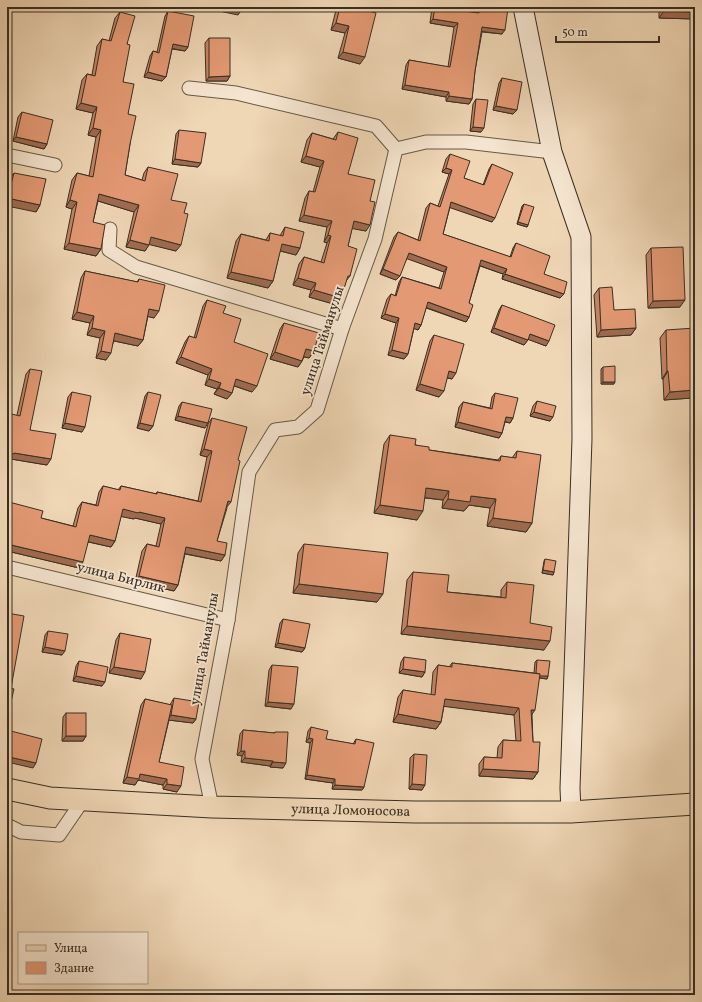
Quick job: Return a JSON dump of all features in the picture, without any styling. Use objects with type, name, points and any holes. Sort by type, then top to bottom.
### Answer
[{"type":"main road","points":[[523,7],[552,152],[581,237],[582,439],[570,780],[571,812]]},
{"type":"main road","name":"улица Ломоносова","points":[[7,788],[50,798],[82,800],[212,807],[415,812],[571,812],[695,804]]},
{"type":"street","points":[[189,88],[236,93],[376,126],[396,149],[426,142],[466,142],[552,152]]},
{"type":"street","name":"улица Тайманулы","points":[[212,807],[202,759],[228,620],[249,472],[275,430],[298,427],[317,410],[342,329],[375,239],[396,149]]},
{"type":"street","points":[[7,155],[54,165]]},
{"type":"street","points":[[110,229],[109,250],[136,267],[342,329]]},
{"type":"street","name":"улица Бирлик","points":[[7,567],[228,620]]},
{"type":"street","points":[[7,825],[21,832],[59,835],[82,800]]},
{"type":"building","points":[[231,7],[242,7],[242,9]]},
{"type":"building","points":[[340,7],[354,7],[376,13],[365,57],[343,52],[349,26],[336,23]]},
{"type":"building","points":[[435,7],[448,7],[448,9],[479,13],[480,7],[508,8],[505,30],[482,27],[472,99],[449,96],[449,92],[405,85],[409,60],[450,67],[458,23],[433,19]]},
{"type":"building","points":[[664,7],[695,7],[695,12],[664,11]]},
{"type":"building","points":[[168,11],[194,16],[188,47],[173,44],[166,77],[148,72],[153,51],[159,53]]},
{"type":"building","points":[[120,12],[135,16],[127,44],[130,45],[123,82],[134,84],[128,114],[136,116],[125,175],[145,181],[148,167],[178,174],[171,200],[187,203],[184,213],[188,214],[181,245],[151,237],[149,245],[130,240],[139,205],[99,194],[93,222],[105,225],[101,249],[69,243],[77,202],[70,200],[77,173],[93,177],[101,130],[93,128],[97,107],[81,103],[87,74],[95,76],[102,39],[111,41]]},
{"type":"building","points":[[209,38],[230,38],[230,76],[209,77]]},
{"type":"building","points":[[502,78],[522,82],[517,110],[496,106]]},
{"type":"building","points":[[476,99],[488,100],[484,128],[473,127]]},
{"type":"building","points":[[22,112],[53,120],[47,144],[16,137]]},
{"type":"building","points":[[179,130],[206,133],[201,163],[175,159]]},
{"type":"building","points":[[338,132],[358,138],[348,174],[375,180],[370,201],[375,202],[370,225],[354,221],[348,246],[357,249],[350,276],[348,276],[341,298],[314,290],[316,283],[298,278],[304,257],[324,263],[331,236],[328,235],[332,221],[304,215],[309,191],[315,192],[324,161],[306,156],[312,133],[336,140]]},
{"type":"building","points":[[450,154],[470,161],[464,178],[484,185],[492,164],[513,173],[495,218],[451,202],[443,234],[511,257],[516,243],[550,256],[544,274],[567,282],[564,294],[505,274],[507,269],[481,260],[469,303],[473,305],[469,317],[428,302],[421,325],[415,323],[408,354],[392,350],[399,318],[385,314],[391,294],[396,296],[402,277],[441,289],[447,267],[409,253],[400,276],[383,269],[398,232],[420,241],[430,203],[440,207],[452,170],[446,168]]},
{"type":"building","points":[[14,173],[46,179],[40,205],[7,198],[7,187],[10,188]]},
{"type":"building","points":[[524,204],[534,207],[528,225],[518,222]]},
{"type":"building","points":[[285,227],[304,232],[300,248],[282,244],[273,281],[231,272],[241,234],[269,241],[270,233],[283,236]]},
{"type":"building","points":[[683,247],[685,300],[653,301],[651,248]]},
{"type":"building","points":[[85,271],[138,282],[139,279],[165,285],[159,311],[149,309],[143,340],[115,333],[111,353],[101,351],[105,331],[92,328],[94,316],[77,312]]},
{"type":"building","points":[[612,287],[614,310],[635,309],[636,328],[601,330],[599,288]]},
{"type":"building","points":[[207,300],[226,306],[223,313],[241,319],[234,342],[268,354],[257,386],[236,379],[232,393],[219,388],[221,383],[209,379],[212,369],[181,357],[189,336],[196,338]]},
{"type":"building","points":[[502,305],[555,325],[549,341],[530,334],[528,340],[494,328]]},
{"type":"building","points":[[284,323],[319,333],[314,351],[306,349],[302,361],[275,352]]},
{"type":"building","points":[[695,328],[695,390],[670,392],[667,371],[666,330]]},
{"type":"building","points":[[434,335],[464,344],[456,373],[449,371],[444,391],[420,384]]},
{"type":"building","points":[[615,366],[615,382],[603,382],[603,367]]},
{"type":"building","points":[[30,369],[42,371],[30,430],[56,434],[51,459],[7,453],[7,413],[20,416]]},
{"type":"building","points":[[72,392],[91,396],[85,427],[65,423]]},
{"type":"building","points":[[148,392],[161,395],[153,426],[140,423]]},
{"type":"building","points":[[495,393],[518,398],[513,418],[506,417],[502,433],[458,422],[463,402],[492,409]]},
{"type":"building","points":[[537,401],[556,406],[553,417],[534,412]]},
{"type":"building","points":[[182,402],[212,409],[208,423],[178,416]]},
{"type":"building","points":[[212,418],[247,427],[238,460],[240,461],[231,502],[228,501],[217,541],[227,543],[225,555],[186,547],[178,585],[139,576],[147,544],[159,547],[165,518],[123,509],[115,541],[90,535],[83,562],[7,544],[7,512],[9,502],[43,511],[41,518],[76,527],[82,502],[98,506],[103,486],[120,490],[121,486],[201,502],[212,451],[204,449]]},
{"type":"building","points":[[390,435],[416,439],[415,445],[429,447],[429,450],[500,461],[501,456],[516,458],[517,451],[541,455],[532,523],[493,518],[496,499],[471,496],[470,502],[448,499],[449,491],[426,488],[423,511],[380,505]]},
{"type":"building","points":[[304,544],[388,553],[383,594],[299,584]]},
{"type":"building","points":[[545,559],[556,561],[554,572],[543,570]]},
{"type":"building","points":[[413,572],[449,575],[447,592],[506,598],[507,582],[534,585],[530,623],[552,627],[550,641],[407,626]]},
{"type":"building","points":[[7,613],[24,616],[11,688],[14,689],[7,719]]},
{"type":"building","points":[[283,619],[310,624],[305,648],[278,643]]},
{"type":"building","points":[[48,631],[68,634],[65,651],[45,647]]},
{"type":"building","points":[[120,633],[151,639],[145,672],[114,667]]},
{"type":"building","points":[[404,657],[426,660],[425,672],[403,669]]},
{"type":"building","points":[[537,660],[550,661],[548,676],[539,676],[540,674],[536,673]]},
{"type":"building","points":[[79,661],[108,667],[105,682],[76,676]]},
{"type":"building","points":[[452,663],[540,674],[535,710],[531,710],[533,742],[540,742],[538,772],[483,769],[484,757],[502,758],[503,740],[521,741],[519,708],[445,699],[441,722],[398,714],[403,690],[435,695],[438,665],[452,667]]},
{"type":"building","points":[[272,665],[298,667],[294,704],[268,702]]},
{"type":"building","points":[[174,698],[199,702],[196,719],[171,715]]},
{"type":"building","points":[[145,699],[172,705],[159,762],[184,767],[181,786],[167,784],[167,779],[140,774],[139,779],[127,777]]},
{"type":"building","points":[[66,713],[86,713],[86,736],[66,736]]},
{"type":"building","points":[[311,727],[328,731],[326,739],[355,744],[356,739],[374,743],[364,787],[335,785],[335,779],[307,775],[313,739],[309,738]]},
{"type":"building","points":[[7,730],[42,739],[36,763],[9,757],[9,754],[7,754]]},
{"type":"building","points":[[243,730],[275,733],[288,732],[286,763],[245,758],[245,751],[241,751]]},
{"type":"building","points":[[414,754],[427,755],[425,785],[412,784]]}]
